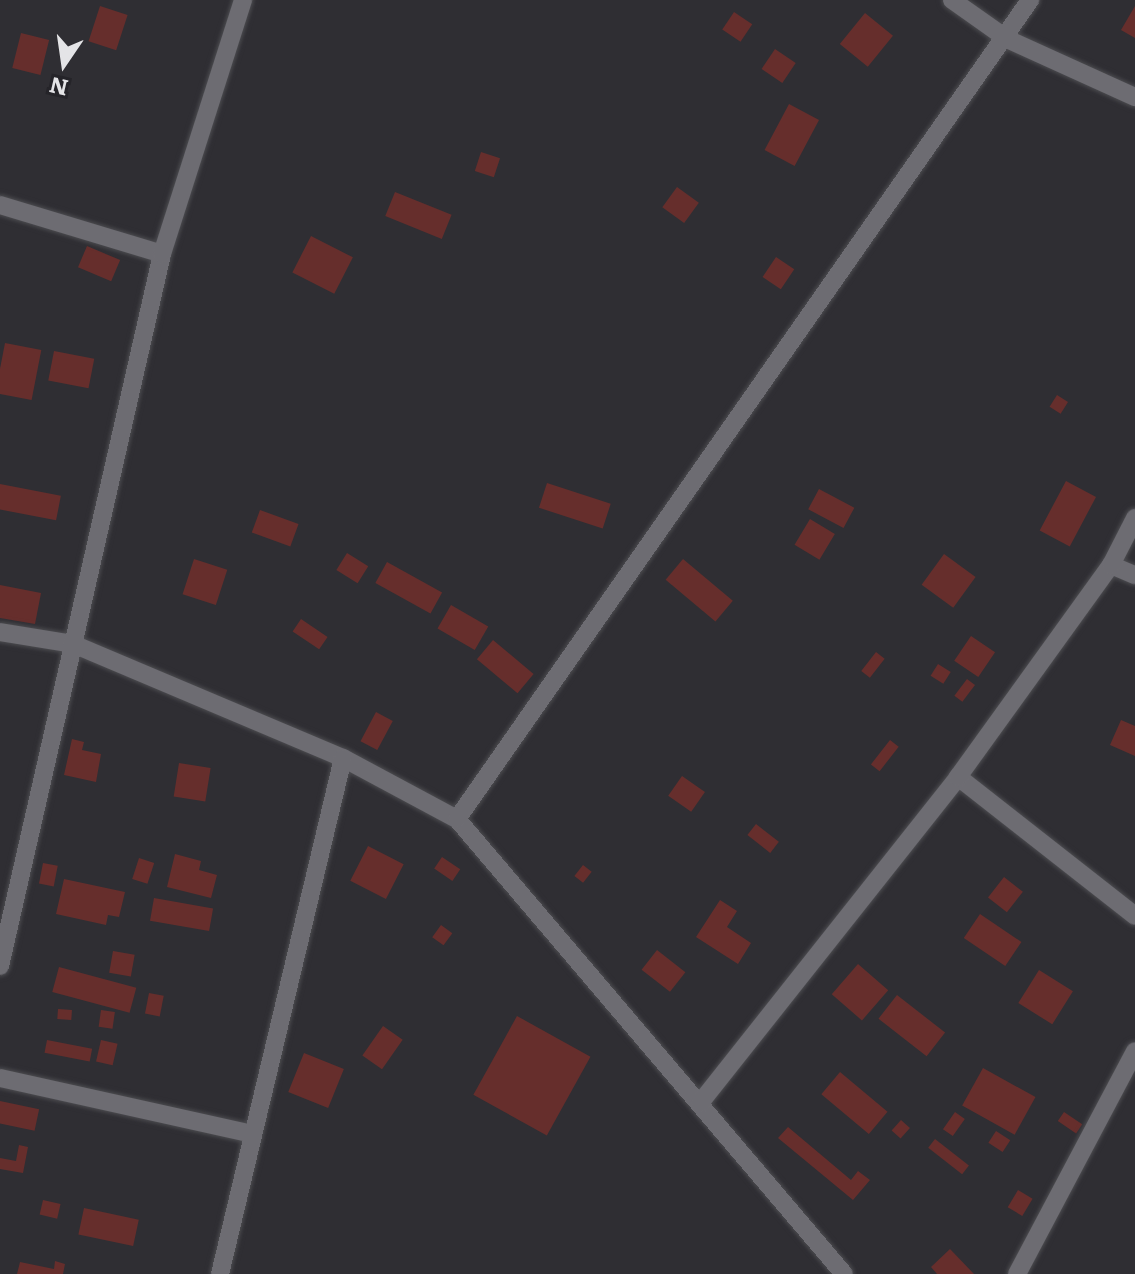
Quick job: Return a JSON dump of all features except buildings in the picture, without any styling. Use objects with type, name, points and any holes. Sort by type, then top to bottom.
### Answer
[{"type":"street","points":[[0,966],[162,254],[243,0]]},
{"type":"street","points":[[952,0],[1007,39],[1135,97]]},
{"type":"street","points":[[457,819],[1007,39],[1030,0]]},
{"type":"street","points":[[0,205],[162,254]]},
{"type":"street","points":[[700,1103],[958,777],[1111,565],[1135,518]]},
{"type":"street","points":[[1111,565],[1135,575]]},
{"type":"street","points":[[0,632],[73,644],[343,758],[457,819],[700,1103],[839,1272]]},
{"type":"street","points":[[220,1274],[343,758]]},
{"type":"street","points":[[958,777],[1135,916]]},
{"type":"street","points":[[1017,1274],[1135,1051]]},
{"type":"street","points":[[0,1078],[253,1134]]}]
